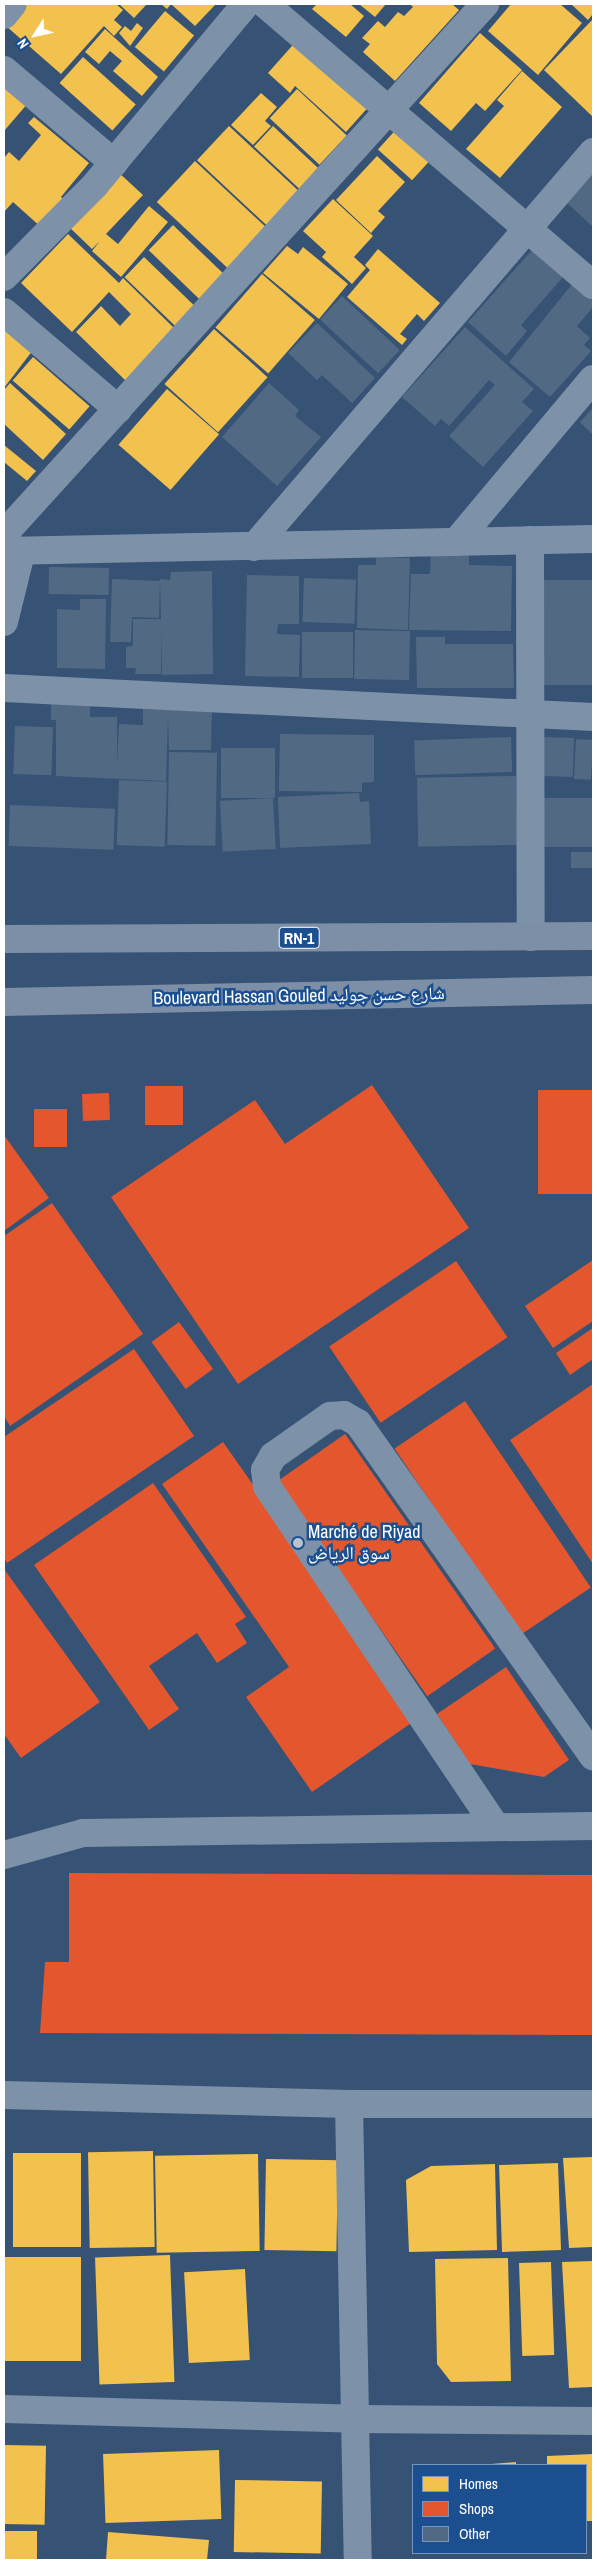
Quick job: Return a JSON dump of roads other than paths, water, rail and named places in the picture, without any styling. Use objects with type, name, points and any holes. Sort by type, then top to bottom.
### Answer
[{"type":"main road","name":"RN-1","points":[[4,939],[593,936]]},
{"type":"main road","name":"Boulevard Hassan Gouled شارع حسن جوليد","points":[[4,1002],[593,990]]},
{"type":"street","points":[[4,15],[13,4]]},
{"type":"street","points":[[4,277],[114,163],[246,4]]},
{"type":"street","points":[[265,4],[390,108],[593,285]]},
{"type":"street","points":[[4,622],[9,546],[118,409],[485,4]]},
{"type":"street","points":[[4,70],[114,163]]},
{"type":"street","points":[[254,547],[593,152]]},
{"type":"street","points":[[4,312],[118,409]]},
{"type":"street","points":[[456,542],[593,379]]},
{"type":"street","points":[[9,546],[254,547],[593,539]]},
{"type":"street","points":[[530,540],[531,937]]},
{"type":"street","points":[[4,688],[593,717]]},
{"type":"street","points":[[496,1827],[267,1486],[265,1470],[273,1456],[330,1416],[344,1415],[358,1423],[593,1756]]},
{"type":"street","points":[[4,1855],[83,1833],[593,1826]]},
{"type":"street","points":[[4,2095],[349,2104],[593,2104]]},
{"type":"street","points":[[349,2104],[358,2560]]},
{"type":"street","points":[[4,2408],[356,2419],[593,2421]]},
{"type":"place","name":"Marché de Riyad سوق الرياض","points":[[298,1543]]}]
